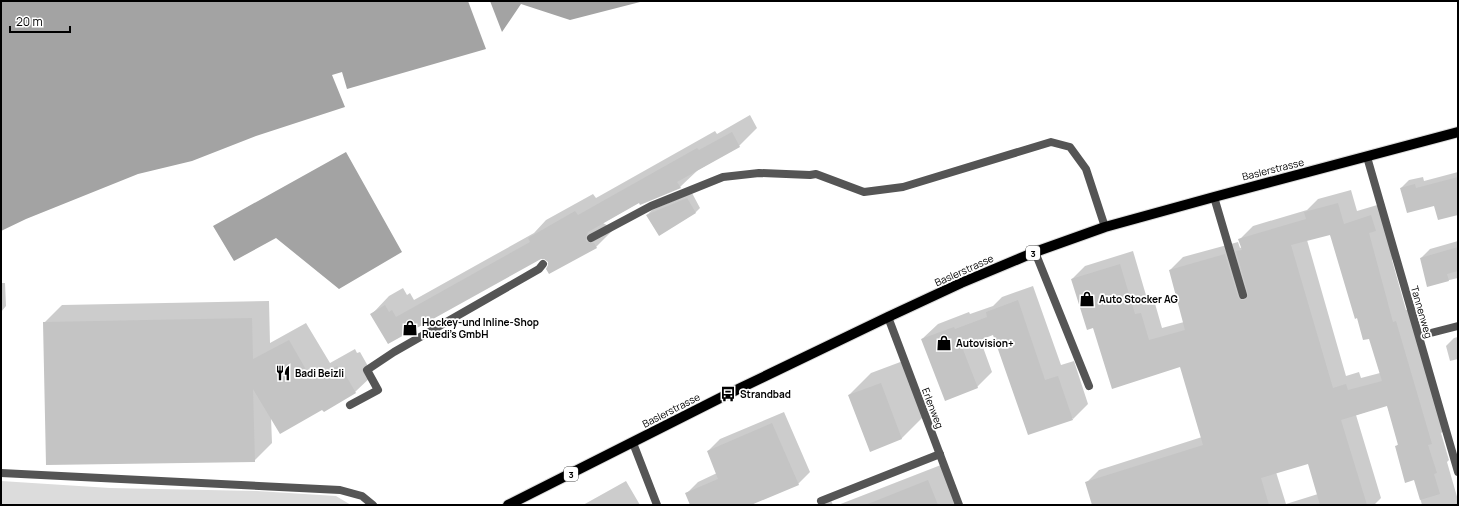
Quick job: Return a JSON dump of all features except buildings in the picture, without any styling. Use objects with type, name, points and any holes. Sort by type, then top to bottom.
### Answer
[{"type":"main road","name":"Baslerstrasse","points":[[508,505],[728,394],[888,317],[961,283],[1035,252],[1105,227],[1458,132]]},
{"type":"street","points":[[591,238],[651,206],[723,177],[759,173],[816,174],[864,192],[904,187],[1051,142],[1070,147],[1086,169],[1098,201],[1105,227]]},
{"type":"street","name":"Tannenweg","points":[[1367,157],[1458,472]]},
{"type":"street","points":[[1214,197],[1243,295]]},
{"type":"street","points":[[1035,252],[1089,386]]},
{"type":"street","points":[[350,405],[378,390],[367,370],[394,352],[539,269],[544,264]]},
{"type":"street","name":"Erlenweg","points":[[888,317],[959,505]]},
{"type":"street","points":[[1419,336],[1458,326]]},
{"type":"street","points":[[633,442],[657,505]]},
{"type":"street","points":[[821,502],[940,454]]},
{"type":"street","points":[[1,473],[340,490],[362,496],[373,505]]},
{"type":"shaded area","points":[[1,1],[468,1],[486,49],[347,89],[342,72],[332,75],[345,107],[256,136],[192,161],[138,174],[26,219],[1,231]]},
{"type":"shaded area","points":[[490,1],[644,1],[570,20],[521,4],[502,32]]},
{"type":"shaded area","points":[[346,152],[402,252],[339,289],[276,238],[234,261],[213,226]]},
{"type":"shaded area","points":[[1,481],[110,488],[257,491],[336,496],[351,505],[1,505]]},
{"type":"place","name":"Auto Stocker AG","points":[[1087,299]]},
{"type":"place","name":"Hockey-und Inline-Shop Ruedi's GmbH","points":[[410,328]]},
{"type":"place","name":"Autovision+","points":[[944,343]]},
{"type":"place","name":"Badi Beizli","points":[[283,373]]},
{"type":"place","name":"Strandbad","points":[[728,394]]}]
